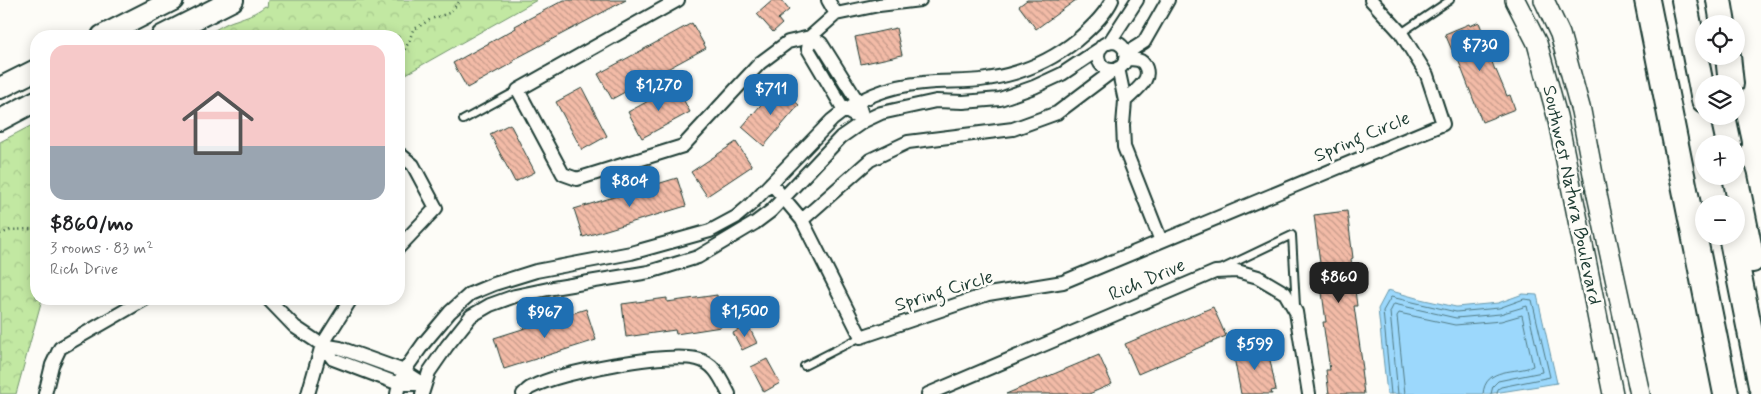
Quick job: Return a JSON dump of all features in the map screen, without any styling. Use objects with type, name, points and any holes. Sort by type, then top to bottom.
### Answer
[{"type":"highway","points":[[1647,0],[1726,394]]},
{"type":"highway","points":[[1662,0],[1701,195]]},
{"type":"highway","points":[[1684,0],[1699,75]]},
{"type":"highway","points":[[1700,0],[1703,15]]},
{"type":"highway","points":[[1719,0],[1722,15]]},
{"type":"highway","points":[[1737,185],[1761,306]]},
{"type":"highway","points":[[1711,245],[1741,394]]},
{"type":"highway","points":[[1733,245],[1761,386]]},
{"type":"main road","points":[[114,30],[172,0]]},
{"type":"main road","points":[[174,30],[233,0]]},
{"type":"main road","points":[[0,88],[30,73]]},
{"type":"main road","points":[[0,120],[30,104]]},
{"type":"street","points":[[678,0],[518,90],[562,174],[577,180],[683,146],[760,63],[788,42],[810,38],[836,14],[879,5],[920,0]]},
{"type":"street","points":[[828,0],[836,14]]},
{"type":"street","points":[[398,389],[404,371],[450,312],[470,294],[494,284],[536,271],[631,253],[710,231],[736,217],[749,206],[844,110],[886,90],[923,82],[986,80],[1043,63],[1069,47],[1089,30],[1112,0]]},
{"type":"street","points":[[1125,101],[1145,80],[1147,74],[1146,67],[1138,60],[1105,68],[1099,62],[1098,53],[1138,0]]},
{"type":"street","points":[[802,220],[870,160],[908,142],[1012,129],[1057,113],[1121,63],[1144,42],[1168,0]]},
{"type":"street","name":"Spring Circle","points":[[861,337],[988,294],[1063,282],[1443,124],[1427,75],[1402,33],[1371,0]]},
{"type":"street","name":"Southwest Natura Boulevard","points":[[1515,0],[1523,12],[1537,43],[1557,116],[1613,394]]},
{"type":"street","name":"Southwest Natura Boulevard","points":[[1544,0],[1560,34],[1581,111],[1640,394]]},
{"type":"street","points":[[1089,30],[1104,46]]},
{"type":"street","points":[[810,38],[820,43],[858,102],[864,121]]},
{"type":"street","points":[[810,38],[808,49],[844,110],[864,121]]},
{"type":"street","points":[[423,389],[429,372],[472,316],[490,305],[516,296],[553,288],[649,272],[698,257],[755,224],[784,198],[841,137],[864,121],[881,113],[936,101],[963,102],[1000,99],[1034,87],[1062,74],[1104,46],[1116,43],[1121,46],[1125,101],[1124,147],[1161,241]]},
{"type":"street","points":[[405,158],[413,165],[436,208],[405,241]]},
{"type":"street","points":[[770,183],[802,220],[861,337]]},
{"type":"street","name":"Rich Drive","points":[[928,394],[1215,272],[1238,271],[1258,277],[1285,293],[1296,312],[1309,394]]},
{"type":"street","points":[[45,394],[52,365],[60,348],[135,305]]},
{"type":"street","points":[[274,305],[295,327],[322,345],[333,359],[398,389],[423,389]]},
{"type":"street","points":[[308,394],[322,345],[347,305]]},
{"type":"street","points":[[322,345],[340,348],[404,371],[423,389]]},
{"type":"street","points":[[523,394],[530,387],[568,374],[666,357],[698,359],[714,366],[729,394]]},
{"type":"lane","points":[[1402,33],[1450,0]]},
{"type":"lane","points":[[463,120],[518,90]]},
{"type":"lane","points":[[1215,272],[1292,235],[1296,312]]},
{"type":"lane","points":[[804,366],[861,337]]},
{"type":"path","points":[[405,48],[413,30],[431,19],[449,12],[461,0]]},
{"type":"path","points":[[0,234],[11,230],[30,229]]},
{"type":"green space","points":[[268,0],[537,0],[405,75],[405,30],[215,30],[265,6],[267,7]]},
{"type":"green space","points":[[30,126],[30,305],[40,305],[16,394],[0,394],[0,142]]},
{"type":"water","points":[[1388,290],[1456,307],[1498,303],[1523,294],[1537,295],[1557,383],[1488,394],[1387,394],[1378,309]]},
{"type":"building","points":[[564,0],[626,0],[513,60],[514,62],[467,88],[453,63],[516,28],[515,26]]},
{"type":"building","points":[[773,0],[781,0],[789,10],[778,19],[782,24],[773,32],[757,14]]},
{"type":"building","points":[[1027,0],[1076,0],[1036,29],[1019,6]]},
{"type":"building","points":[[1479,22],[1484,36],[1482,36],[1495,70],[1507,96],[1510,95],[1515,109],[1482,122],[1454,49],[1452,50],[1445,34]]},
{"type":"building","points":[[692,23],[706,48],[612,99],[598,74]]},
{"type":"building","points":[[896,28],[902,55],[861,64],[855,37]]},
{"type":"building","points":[[676,86],[690,112],[642,138],[628,112]]},
{"type":"building","points":[[777,86],[799,105],[764,146],[742,127]]},
{"type":"building","points":[[582,88],[607,136],[582,150],[556,102]]},
{"type":"building","points":[[510,124],[535,172],[515,182],[490,134]]},
{"type":"building","points":[[736,142],[752,166],[707,196],[691,172]]},
{"type":"building","points":[[677,178],[686,206],[583,237],[574,209]]},
{"type":"building","points":[[1347,211],[1357,306],[1354,306],[1363,369],[1361,369],[1364,394],[1329,394],[1326,370],[1330,370],[1323,322],[1326,322],[1314,215]]},
{"type":"building","points":[[717,295],[721,327],[676,334],[675,330],[626,337],[622,304],[667,298],[667,302]]},
{"type":"building","points":[[1213,307],[1226,336],[1138,374],[1125,344]]},
{"type":"building","points":[[586,309],[596,340],[504,369],[494,338]]},
{"type":"building","points":[[748,325],[757,343],[742,350],[733,333]]},
{"type":"building","points":[[1267,345],[1276,390],[1271,391],[1272,394],[1241,394],[1233,352]]},
{"type":"building","points":[[1099,355],[1112,384],[1089,394],[1006,394]]},
{"type":"building","points":[[767,359],[780,383],[764,392],[751,367]]}]
